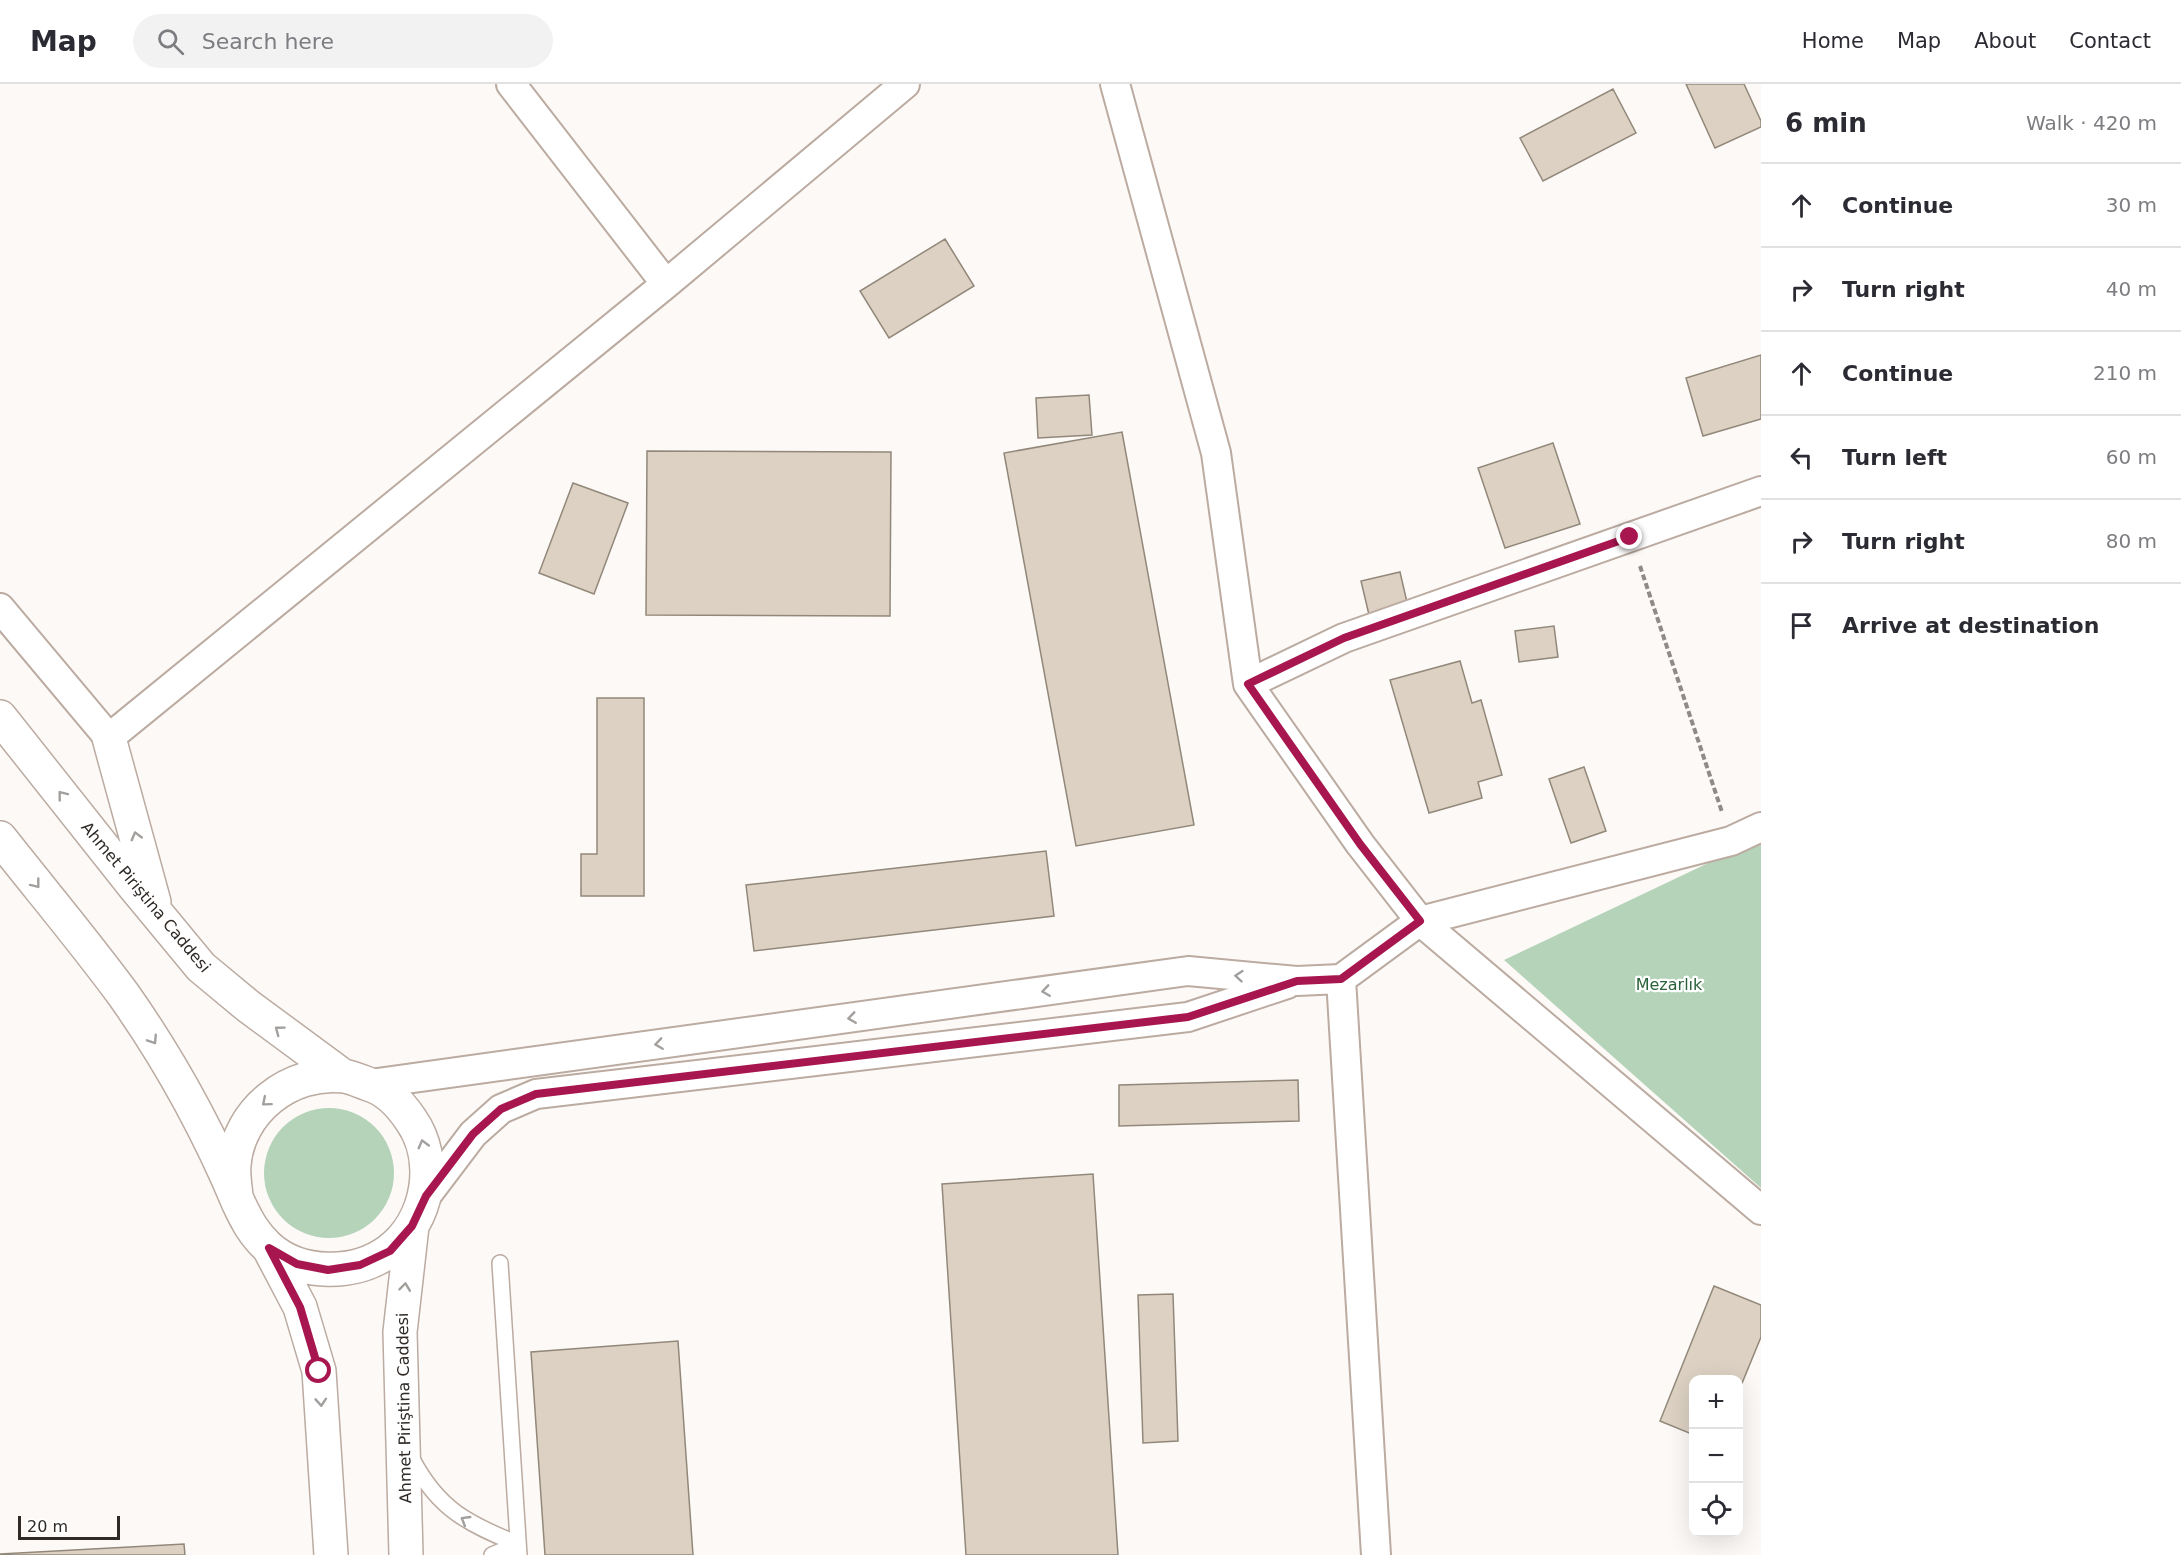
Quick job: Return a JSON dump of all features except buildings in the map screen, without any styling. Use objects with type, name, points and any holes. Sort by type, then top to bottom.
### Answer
[{"type":"street","points":[[511,84],[666,284]]},
{"type":"street","points":[[109,738],[666,284],[905,84]]},
{"type":"street","points":[[1115,84],[1216,453],[1248,684],[1360,844],[1420,921],[1761,1210]]},
{"type":"street","points":[[1248,684],[1344,638],[1761,491]]},
{"type":"street","points":[[0,608],[109,738],[156,913]]},
{"type":"street","name":"Ahmet Piriştina Caddesi","points":[[0,717],[201,967],[248,1006],[356,1080]]},
{"type":"street","points":[[236,1196],[234,1165],[241,1134],[258,1108],[282,1088],[312,1077],[356,1080],[1188,971],[1297,981],[1341,979],[1420,921],[1731,841],[1761,827]]},
{"type":"street","points":[[0,838],[123,994],[183,1087],[248,1225],[269,1248],[300,1307],[319,1371],[331,1555]]},
{"type":"street","points":[[1341,979],[1376,1555]]},
{"type":"street","points":[[269,1248],[297,1264],[328,1270],[360,1265],[390,1251],[412,1226],[426,1196],[473,1134],[501,1109],[536,1094],[1188,1017],[1297,981]]},
{"type":"street","points":[[356,1080],[400,1105],[419,1131],[428,1163],[426,1196]]},
{"type":"street","name":"Ahmet Piriştina Caddesi","points":[[406,1555],[400,1332],[412,1226]]},
{"type":"lane","points":[[500,1263],[519,1550]]},
{"type":"lane","points":[[403,1441],[423,1481],[450,1510],[519,1550]]},
{"type":"lane","points":[[492,1555],[519,1550]]},
{"type":"path","points":[[1630,537],[1731,841]]},
{"type":"green space","name":"Mezarlık","points":[[1761,838],[1761,1188],[1504,960]]},
{"type":"green space","points":[[329,1108],[354,1113],[375,1127],[389,1148],[394,1173],[389,1198],[375,1219],[354,1233],[329,1238],[304,1233],[283,1219],[269,1198],[264,1173],[269,1148],[283,1127],[304,1113]]},
{"type":"route","points":[[319,1371],[300,1307],[269,1248],[297,1264],[328,1270],[360,1265],[390,1251],[412,1226],[426,1196],[473,1134],[501,1109],[536,1094],[1188,1017],[1297,981],[1341,979],[1420,921],[1360,844],[1248,684],[1344,638],[1630,537]]}]
